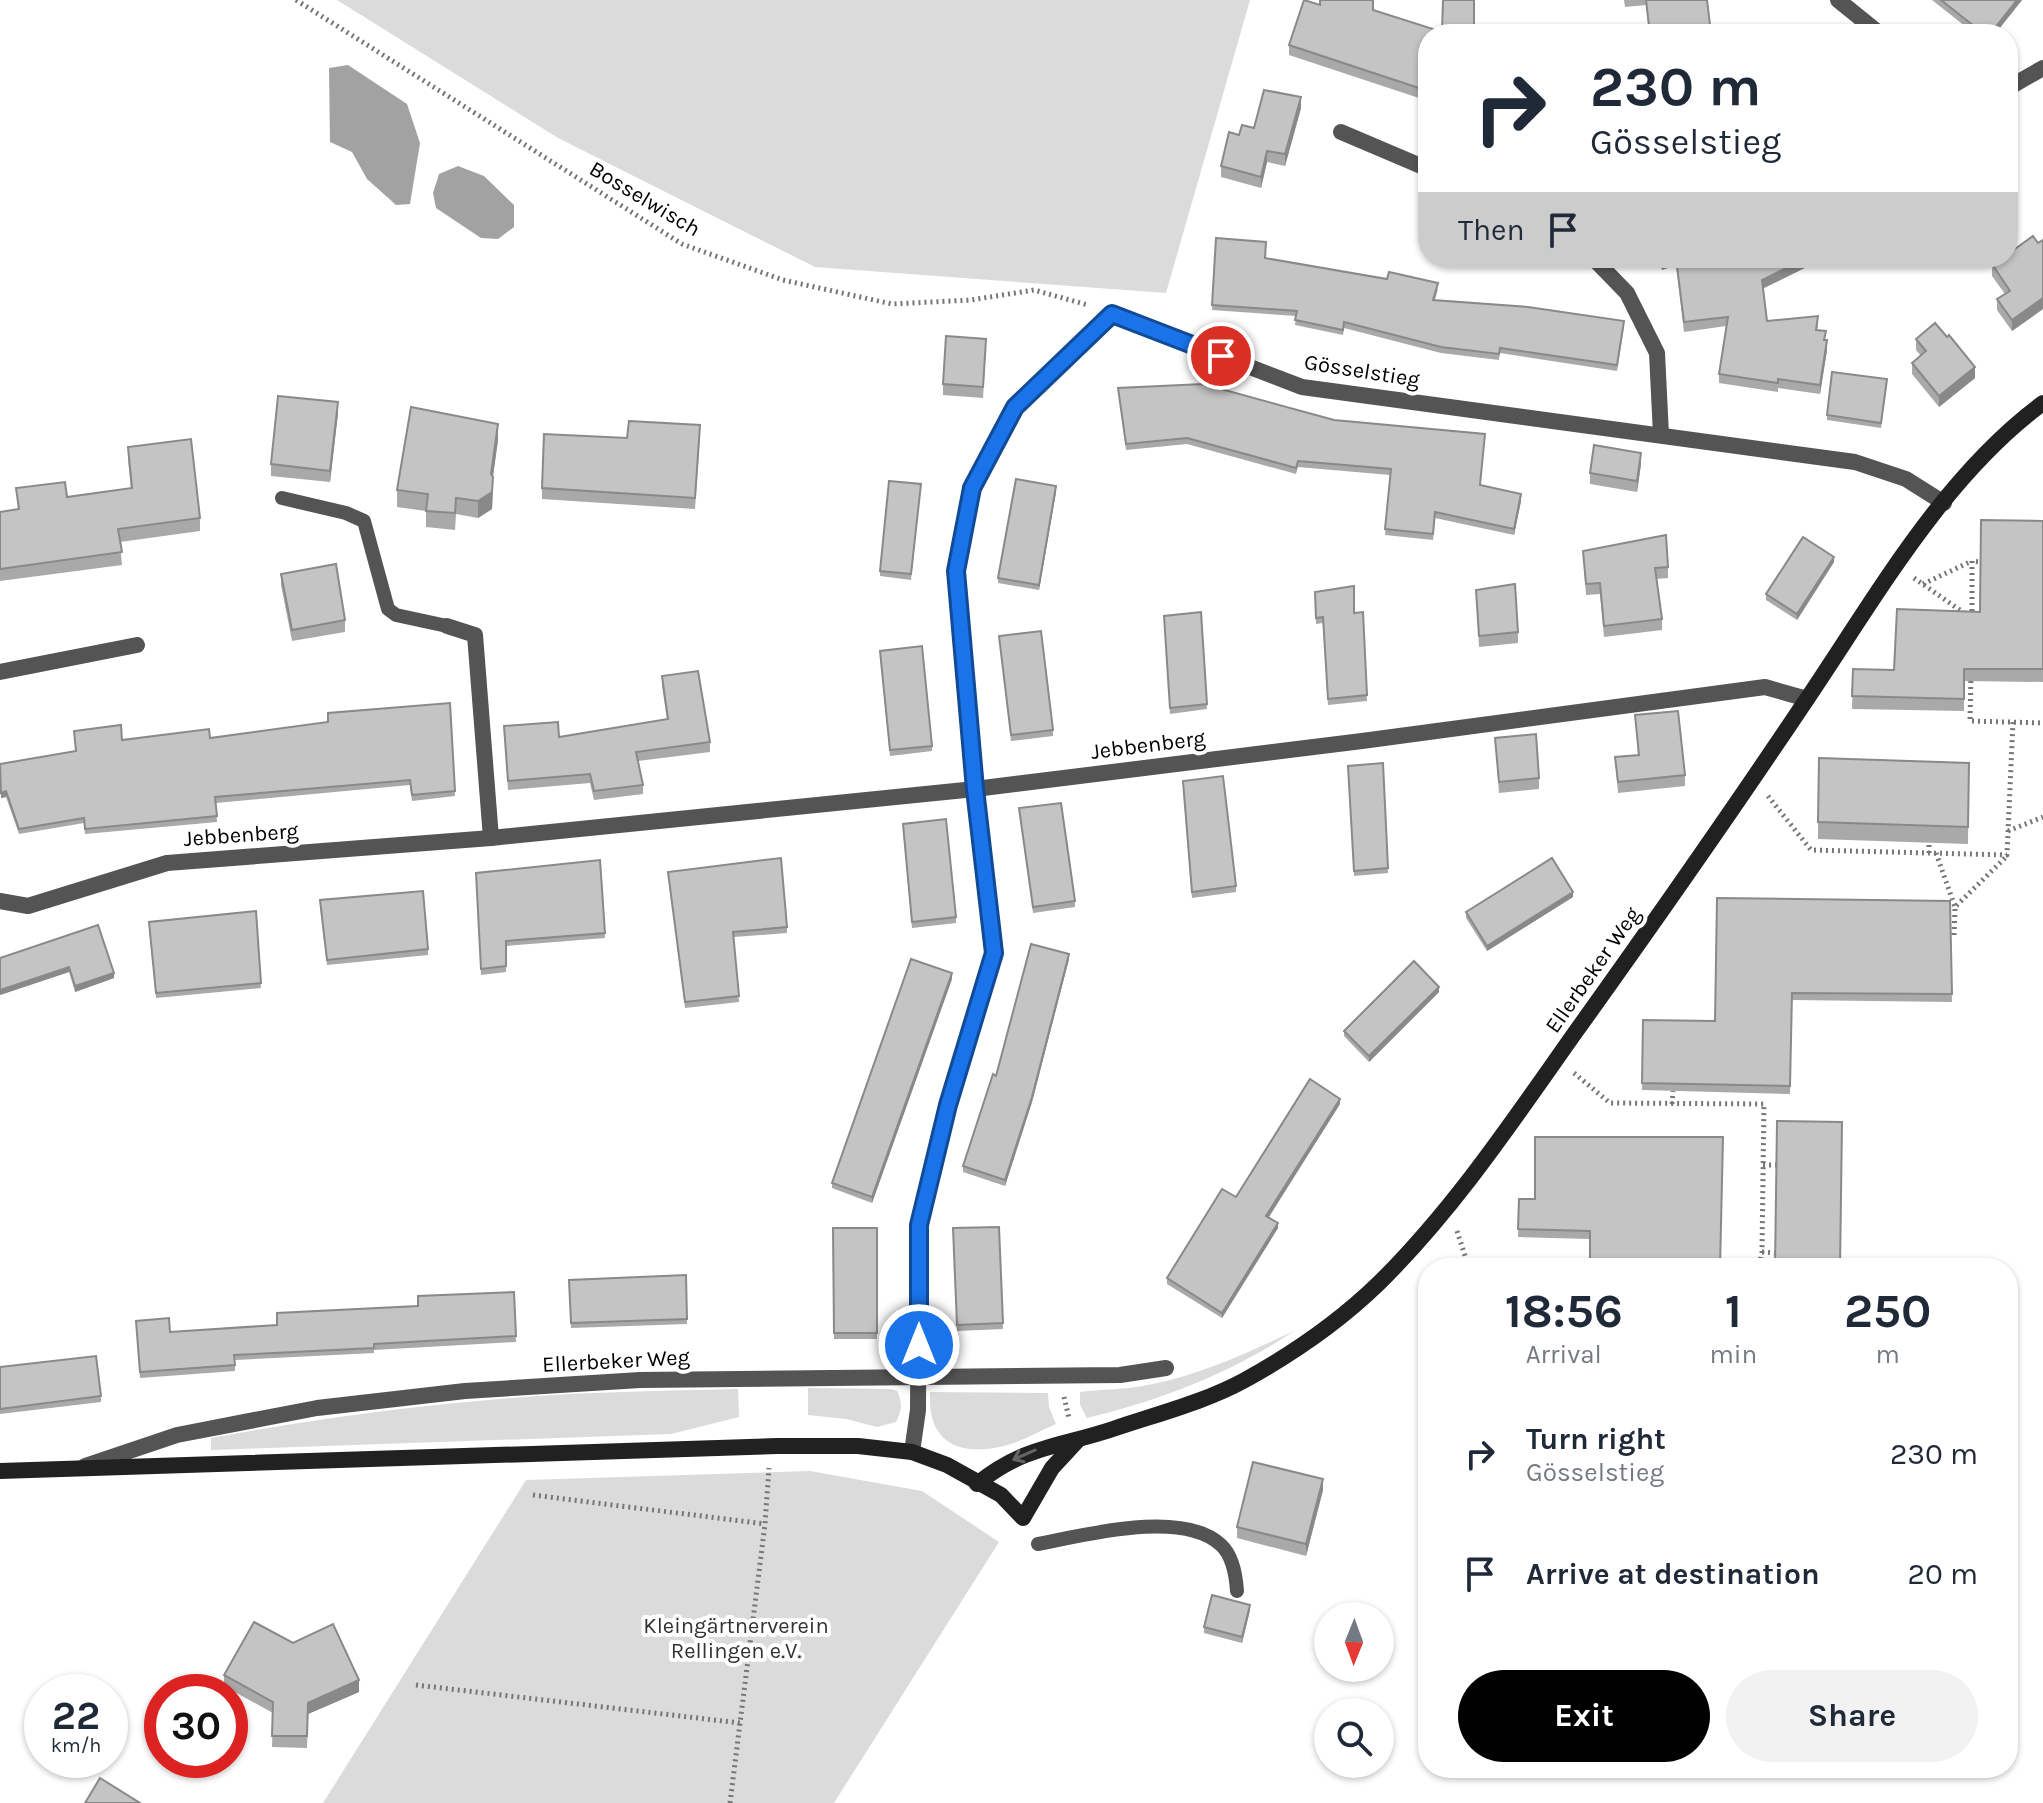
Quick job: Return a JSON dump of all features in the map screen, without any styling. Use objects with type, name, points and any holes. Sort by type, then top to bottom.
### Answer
[{"type":"street","points":[[1838,0],[1868,24]]},
{"type":"street","points":[[2018,82],[2043,68]]},
{"type":"street","points":[[1341,132],[1418,165]]},
{"type":"street","points":[[1603,268],[1627,293],[1657,353],[1661,435]]},
{"type":"street","name":"Gösselstieg","points":[[1112,314],[1302,387],[1855,462],[1906,479],[1944,503]]},
{"type":"street","points":[[912,1452],[918,1410],[919,1225],[948,1105],[994,953],[975,789],[956,571],[972,488],[1015,407],[1112,314]]},
{"type":"street","name":"Ellerbeker Weg","points":[[977,1484],[997,1467],[1022,1454],[1047,1445],[1077,1441],[1183,1406],[1244,1380],[1324,1329],[1377,1285],[1437,1220],[1505,1132],[1656,920],[1897,565],[1986,451],[2043,403]]},
{"type":"street","points":[[447,626],[479,633],[491,838]]},
{"type":"street","points":[[0,672],[137,645]]},
{"type":"street","name":"Jebbenberg","points":[[0,901],[28,906],[167,863],[491,838],[975,789],[1765,687],[1807,699]]},
{"type":"street","name":"Ellerbeker Weg","points":[[76,1469],[177,1435],[317,1408],[450,1393],[640,1380],[1120,1375],[1166,1368]]},
{"type":"street","name":"Ellerbeker Weg","points":[[0,1471],[858,1446],[912,1452],[947,1465],[1001,1495],[1023,1518],[1052,1468],[1077,1441]]},
{"type":"lane","points":[[282,498],[346,513],[364,521],[388,609],[396,615],[447,626]]},
{"type":"lane","points":[[1038,1544],[1134,1526],[1175,1527],[1208,1534],[1224,1547],[1231,1559],[1237,1591]]},
{"type":"path","name":"Bosselwisch","points":[[296,0],[682,244],[783,280],[892,304],[971,300],[1034,290],[1076,300],[1112,314]]},
{"type":"path","points":[[1971,629],[1972,561]]},
{"type":"path","points":[[1923,584],[1972,561],[1980,562]]},
{"type":"path","points":[[1914,578],[1972,618]]},
{"type":"path","points":[[1971,666],[1970,721],[2043,723]]},
{"type":"path","points":[[1955,907],[2007,855],[2013,722]]},
{"type":"path","points":[[1766,793],[1811,850],[2007,855]]},
{"type":"path","points":[[2008,831],[2043,817]]},
{"type":"path","points":[[1855,851],[1856,840]]},
{"type":"path","points":[[1929,842],[1929,853]]},
{"type":"path","points":[[1936,853],[1955,907],[1954,935]]},
{"type":"path","points":[[1571,1070],[1610,1103],[1764,1104],[1761,1258]]},
{"type":"path","points":[[1672,1104],[1673,1091]]},
{"type":"path","points":[[1755,1104],[1756,1093]]},
{"type":"path","points":[[1763,1165],[1777,1165]]},
{"type":"path","points":[[1456,1228],[1466,1258]]},
{"type":"path","points":[[1762,1252],[1775,1253]]},
{"type":"path","points":[[730,1803],[765,1524],[769,1467]]},
{"type":"path","points":[[533,1495],[765,1524]]},
{"type":"path","points":[[416,1685],[740,1723]]},
{"type":"green space","points":[[337,0],[1250,0],[1166,293],[815,267],[558,138]]},
{"type":"green space","points":[[1294,1331],[1220,1373],[1168,1394],[1087,1418],[1080,1405],[1080,1392],[1140,1387],[1167,1381],[1241,1355]]},
{"type":"green space","points":[[808,1388],[891,1389],[897,1391],[901,1410],[896,1422],[877,1427],[846,1419],[808,1415]]},
{"type":"green space","points":[[738,1389],[739,1417],[671,1434],[211,1450],[211,1438],[418,1407],[550,1395]]},
{"type":"green space","points":[[930,1392],[1048,1393],[1049,1407],[1056,1424],[1004,1446],[987,1449],[960,1447],[940,1434],[934,1423]]},
{"type":"green space","name":"Kleingärtnerverein Rellingen e.V.","points":[[810,1471],[922,1491],[999,1542],[834,1803],[323,1803],[526,1480]]},
{"type":"shaded area","points":[[348,65],[407,104],[420,143],[410,204],[396,205],[367,179],[352,152],[330,142],[329,68]]},
{"type":"shaded area","points":[[458,166],[484,176],[514,205],[514,227],[498,239],[481,238],[436,208],[433,193],[439,174]]},
{"type":"building","points":[[1304,0],[1320,5],[1320,0],[1373,0],[1373,10],[1418,24],[1418,88],[1289,45]]},
{"type":"building","points":[[1443,0],[1474,0],[1474,24],[1442,24]]},
{"type":"building","points":[[1646,0],[1707,0],[1710,24],[1649,24]]},
{"type":"building","points":[[1941,0],[2017,0],[1998,24],[1971,24]]},
{"type":"building","points":[[1264,90],[1301,97],[1285,154],[1267,151],[1261,177],[1221,166],[1229,132],[1239,135],[1242,125],[1254,128]]},
{"type":"building","points":[[2033,236],[2038,243],[2043,240],[2043,298],[2012,320],[1997,299],[2010,291],[1995,268],[2018,268],[2018,247]]},
{"type":"building","points":[[1216,238],[1266,242],[1265,258],[1387,279],[1389,272],[1438,283],[1433,300],[1528,307],[1624,321],[1617,365],[1500,348],[1499,354],[1441,347],[1344,322],[1343,330],[1295,320],[1297,311],[1212,305]]},
{"type":"building","points":[[1677,268],[1786,268],[1762,280],[1767,321],[1818,316],[1816,330],[1826,331],[1824,340],[1827,340],[1820,385],[1778,379],[1778,383],[1719,374],[1728,317],[1684,322]]},
{"type":"building","points":[[1935,323],[1975,367],[1939,396],[1912,363],[1926,351],[1916,339]]},
{"type":"building","points":[[946,336],[986,339],[983,387],[943,384]]},
{"type":"building","points":[[1832,372],[1887,379],[1881,423],[1827,415]]},
{"type":"building","points":[[1203,384],[1334,420],[1485,434],[1480,485],[1521,494],[1514,529],[1435,512],[1433,534],[1385,529],[1391,469],[1298,461],[1296,468],[1187,438],[1126,444],[1118,388]]},
{"type":"building","points":[[278,396],[338,402],[330,471],[271,464]]},
{"type":"building","points":[[411,407],[498,424],[491,474],[492,492],[478,501],[456,498],[455,513],[426,511],[428,494],[397,490]]},
{"type":"building","points":[[629,421],[700,425],[695,498],[542,488],[544,434],[627,438]]},
{"type":"building","points":[[191,439],[200,518],[118,529],[122,552],[0,569],[0,512],[19,509],[16,488],[65,482],[67,497],[132,488],[128,447]]},
{"type":"building","points":[[1594,445],[1641,453],[1637,481],[1590,473]]},
{"type":"building","points":[[1016,479],[1056,486],[1039,585],[998,578]]},
{"type":"building","points":[[889,481],[921,484],[911,574],[880,571]]},
{"type":"building","points":[[1981,520],[2043,521],[2043,669],[1964,669],[1964,699],[1852,696],[1853,669],[1894,670],[1897,609],[1980,612]]},
{"type":"building","points":[[1666,535],[1668,567],[1655,568],[1662,619],[1604,626],[1600,583],[1586,584],[1583,551]]},
{"type":"building","points":[[1803,537],[1834,557],[1797,614],[1766,594]]},
{"type":"building","points":[[336,564],[345,620],[292,630],[281,574]]},
{"type":"building","points":[[1515,584],[1518,632],[1479,636],[1476,590]]},
{"type":"building","points":[[1354,586],[1354,613],[1363,612],[1367,695],[1328,699],[1323,617],[1316,618],[1315,592]]},
{"type":"building","points":[[1201,612],[1207,704],[1170,708],[1164,616]]},
{"type":"building","points":[[1041,631],[1053,730],[1011,735],[999,636]]},
{"type":"building","points":[[922,646],[932,746],[890,750],[880,651]]},
{"type":"building","points":[[698,671],[710,742],[636,752],[643,785],[594,791],[590,774],[508,781],[504,726],[558,722],[559,737],[668,719],[662,676]]},
{"type":"building","points":[[450,703],[455,791],[412,795],[410,780],[215,797],[217,816],[85,829],[84,818],[19,829],[6,791],[1,793],[0,764],[76,751],[74,731],[121,725],[122,740],[209,729],[210,738],[328,722],[328,713]]},
{"type":"building","points":[[1678,711],[1685,775],[1618,782],[1615,757],[1639,755],[1635,715]]},
{"type":"building","points":[[1536,734],[1539,778],[1499,782],[1495,738]]},
{"type":"building","points":[[1819,758],[1969,763],[1968,827],[1818,822]]},
{"type":"building","points":[[1383,763],[1388,868],[1354,871],[1348,766]]},
{"type":"building","points":[[1223,776],[1236,886],[1192,892],[1183,781]]},
{"type":"building","points":[[1061,803],[1075,901],[1033,907],[1019,808]]},
{"type":"building","points":[[946,819],[956,917],[912,922],[903,824]]},
{"type":"building","points":[[781,858],[787,927],[733,932],[739,996],[685,1002],[668,872]]},
{"type":"building","points":[[1552,858],[1573,892],[1487,946],[1466,912]]},
{"type":"building","points":[[600,860],[605,933],[506,941],[506,966],[481,969],[476,873]]},
{"type":"building","points":[[423,891],[428,949],[327,960],[320,900]]},
{"type":"building","points":[[1717,898],[1950,901],[1952,994],[1792,993],[1790,1086],[1642,1083],[1643,1020],[1715,1021]]},
{"type":"building","points":[[256,911],[261,983],[156,993],[149,922]]},
{"type":"building","points":[[98,925],[114,973],[75,986],[69,967],[0,990],[0,958]]},
{"type":"building","points":[[1031,944],[1069,954],[1032,1097],[1005,1180],[963,1166],[993,1074],[996,1076]]},
{"type":"building","points":[[911,959],[952,973],[872,1197],[832,1183]]},
{"type":"building","points":[[1414,961],[1439,987],[1369,1056],[1344,1031]]},
{"type":"building","points":[[1310,1079],[1340,1099],[1266,1216],[1278,1223],[1222,1313],[1167,1278],[1222,1189],[1236,1197]]},
{"type":"building","points":[[1777,1121],[1842,1122],[1840,1258],[1775,1258]]},
{"type":"building","points":[[1535,1137],[1723,1137],[1720,1258],[1590,1258],[1590,1231],[1518,1229],[1519,1199],[1535,1199]]},
{"type":"building","points":[[999,1227],[1003,1323],[957,1325],[953,1228]]},
{"type":"building","points":[[833,1228],[877,1228],[877,1333],[834,1333]]},
{"type":"building","points":[[686,1275],[687,1319],[571,1323],[569,1280]]},
{"type":"building","points":[[514,1292],[516,1336],[374,1344],[374,1348],[234,1355],[235,1365],[140,1372],[136,1321],[169,1318],[170,1332],[277,1325],[277,1313],[418,1306],[418,1296]]},
{"type":"building","points":[[96,1356],[101,1396],[0,1409],[0,1367]]},
{"type":"building","points":[[1253,1462],[1323,1479],[1306,1544],[1237,1527]]},
{"type":"building","points":[[1212,1595],[1250,1605],[1242,1637],[1204,1627]]},
{"type":"building","points":[[254,1622],[293,1643],[333,1624],[359,1680],[308,1703],[307,1736],[272,1736],[273,1702],[248,1688],[248,1674],[225,1674]]},
{"type":"building","points":[[100,1778],[140,1803],[85,1803]]},
{"type":"route","points":[[919,1345],[919,1225],[948,1105],[994,953],[975,789],[956,571],[972,488],[1015,407],[1112,314],[1221,356]]}]
